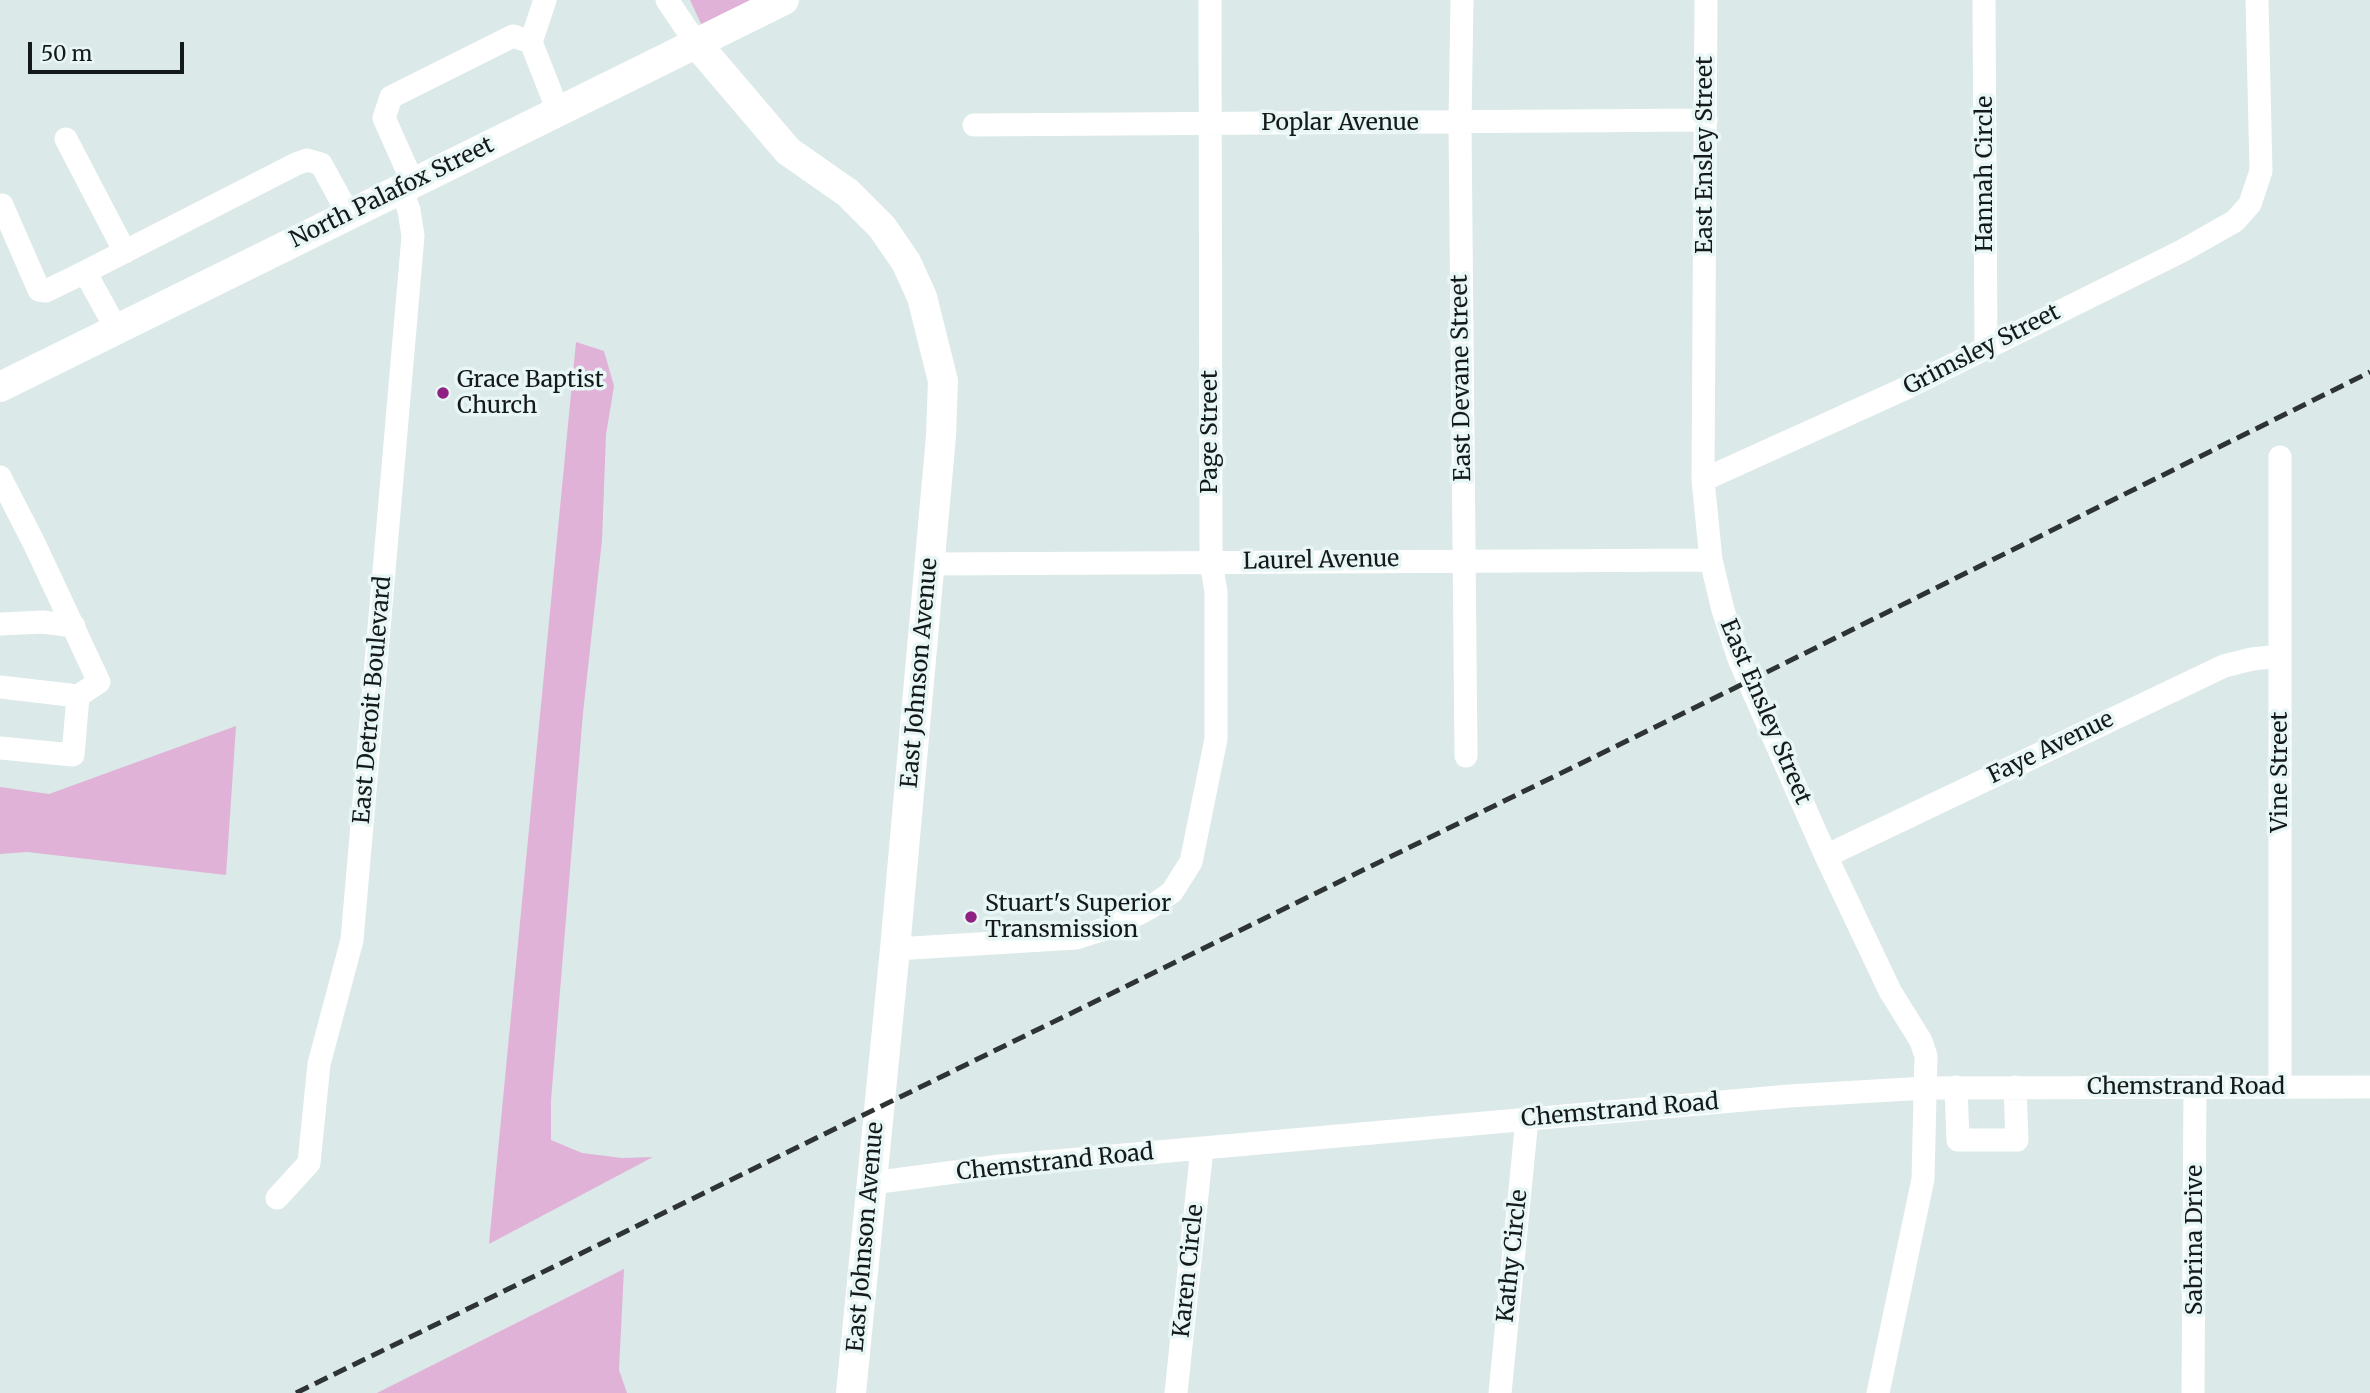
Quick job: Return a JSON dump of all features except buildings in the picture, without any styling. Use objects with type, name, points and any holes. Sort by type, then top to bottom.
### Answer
[{"type":"main road","name":"North Palafox Street","points":[[0,387],[784,0]]},
{"type":"main road","name":"East Johnson Avenue","points":[[696,43],[788,151],[848,193],[882,227],[906,262],[917,285],[936,344],[943,381],[930,564],[851,1393]]},
{"type":"street","points":[[545,0],[531,42],[558,111]]},
{"type":"street","points":[[667,0],[696,43]]},
{"type":"street","name":"Page Street","points":[[895,949],[1076,938],[1117,925],[1151,906],[1172,892],[1191,862],[1216,739],[1216,592],[1211,562],[1210,0]]},
{"type":"street","name":"East Devane Street","points":[[1462,0],[1460,123],[1466,756]]},
{"type":"street","name":"East Ensley Street","points":[[1706,0],[1703,480],[1711,559],[1723,610],[1739,659],[1826,856],[1890,991],[1921,1041],[1926,1056],[1922,1120],[1923,1178],[1878,1393]]},
{"type":"street","name":"Hannah Circle","points":[[1984,0],[1986,347]]},
{"type":"street","name":"Grimsley Street","points":[[1703,480],[1818,429],[2182,251],[2235,221],[2250,204],[2261,171],[2257,0]]},
{"type":"street","name":"East Detroit Boulevard","points":[[277,1198],[309,1163],[318,1064],[352,940],[413,236],[407,186],[384,118],[391,97],[513,36],[531,42]]},
{"type":"street","name":"Poplar Avenue","points":[[974,125],[1706,120]]},
{"type":"street","points":[[66,139],[124,252]]},
{"type":"street","points":[[2,205],[39,290],[46,291],[307,160],[321,164],[349,215]]},
{"type":"street","points":[[85,272],[117,330]]},
{"type":"street","name":"Vine Street","points":[[2280,457],[2280,1087]]},
{"type":"street","points":[[0,477],[99,682],[78,696],[0,687]]},
{"type":"street","name":"Laurel Avenue","points":[[930,564],[1711,559]]},
{"type":"street","points":[[0,624],[43,622],[74,626]]},
{"type":"street","name":"Faye Avenue","points":[[1826,856],[2224,666],[2280,656]]},
{"type":"street","points":[[0,748],[74,755],[78,696]]},
{"type":"street","points":[[1956,1087],[1958,1140],[2017,1140],[2015,1087]]},
{"type":"street","name":"Chemstrand Road","points":[[872,1183],[1000,1166],[1788,1096],[1956,1087],[2370,1087]]},
{"type":"street","name":"Sabrina Drive","points":[[2193,1393],[2195,1087]]},
{"type":"street","name":"Kathy Circle","points":[[1500,1393],[1527,1119]]},
{"type":"street","name":"Karen Circle","points":[[1176,1393],[1202,1148]]},
{"type":"shaded area","points":[[690,0],[759,0],[703,28]]},
{"type":"shaded area","points":[[576,342],[604,351],[614,386],[606,435],[602,540],[583,713],[551,1100],[551,1140],[582,1153],[622,1158],[653,1157],[489,1244]]},
{"type":"shaded area","points":[[236,726],[226,875],[27,852],[0,854],[0,787],[49,794]]},
{"type":"shaded area","points":[[624,1269],[619,1370],[627,1393],[377,1393]]},
{"type":"railway","points":[[296,1393],[1749,681],[2370,372]]},
{"type":"place","name":"Grace Baptist Church","points":[[443,393]]},
{"type":"place","name":"Stuart's Superior Transmission","points":[[971,917]]}]
